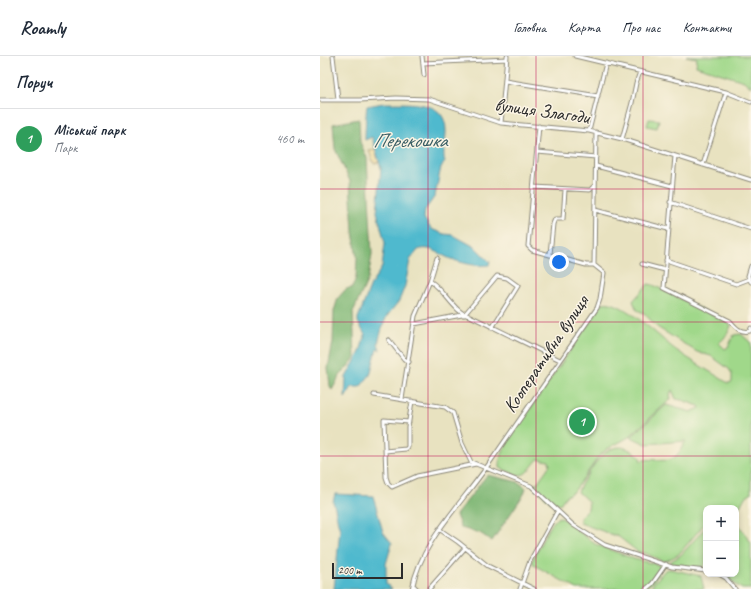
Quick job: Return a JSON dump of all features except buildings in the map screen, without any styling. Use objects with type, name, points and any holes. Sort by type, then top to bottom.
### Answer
[{"type":"street","points":[[333,56],[338,100]]},
{"type":"street","points":[[422,56],[424,63],[424,75]]},
{"type":"street","points":[[575,56],[726,92],[751,102]]},
{"type":"street","points":[[424,63],[507,58],[501,122]]},
{"type":"street","points":[[589,131],[606,63]]},
{"type":"street","points":[[622,139],[640,72]]},
{"type":"street","points":[[504,81],[598,96]]},
{"type":"street","points":[[703,165],[726,92]]},
{"type":"street","name":"вулиця Злагоди","points":[[320,100],[396,98],[429,100],[501,122],[596,132],[751,180]]},
{"type":"street","points":[[539,126],[528,246],[532,250],[586,265],[594,265],[596,132]]},
{"type":"street","points":[[537,152],[596,157]]},
{"type":"street","points":[[675,156],[664,288],[730,321],[738,330],[743,332],[750,330]]},
{"type":"street","points":[[596,166],[672,186]]},
{"type":"street","points":[[534,187],[565,190],[590,190],[595,185]]},
{"type":"street","points":[[550,254],[556,220],[564,219],[565,190]]},
{"type":"street","points":[[670,202],[751,230]]},
{"type":"street","points":[[595,210],[668,229]]},
{"type":"street","points":[[402,399],[415,316],[430,281],[437,258]]},
{"type":"street","points":[[666,260],[736,284],[750,281],[748,276],[751,266]]},
{"type":"street","points":[[642,264],[665,270]]},
{"type":"street","name":"Кооперативна вулиця","points":[[412,587],[415,573],[438,529],[486,467],[597,308],[604,273],[594,265]]},
{"type":"street","points":[[414,324],[463,315],[497,276],[507,278],[518,286],[492,328]]},
{"type":"street","points":[[430,281],[446,294],[463,315],[560,360]]},
{"type":"street","points":[[389,340],[404,359],[409,362]]},
{"type":"street","points":[[374,395],[445,407],[453,413],[462,444],[471,462],[531,486],[557,512],[573,525],[605,546],[666,564],[691,570],[703,571]]},
{"type":"street","points":[[385,452],[406,449],[408,447],[412,401]]},
{"type":"street","points":[[409,422],[384,420],[386,477],[388,483],[392,487],[417,476],[474,464],[480,465]]},
{"type":"street","points":[[520,589],[530,561],[557,512]]},
{"type":"street","points":[[438,529],[488,566],[534,589]]},
{"type":"street","points":[[429,589],[465,548]]},
{"type":"street","points":[[646,589],[652,584],[666,564]]},
{"type":"street","points":[[724,577],[735,589]]},
{"type":"street","points":[[412,587],[417,589]]},
{"type":"green space","points":[[686,56],[751,56],[751,87],[744,81],[696,66],[697,58]]},
{"type":"green space","points":[[359,119],[360,142],[367,158],[372,254],[368,279],[353,312],[355,358],[339,377],[332,390],[330,386],[328,368],[333,342],[334,311],[338,298],[346,289],[352,288],[356,278],[357,258],[353,231],[350,181],[335,149],[333,124]]},
{"type":"green space","points":[[649,119],[659,120],[657,128],[647,126]]},
{"type":"green space","points":[[648,284],[653,285],[729,323],[731,326],[729,331],[719,343],[725,349],[728,347],[734,335],[741,334],[751,343],[751,493],[745,497],[739,508],[739,505],[703,505],[703,526],[679,554],[666,561],[662,561],[645,553],[638,552],[619,537],[580,523],[580,518],[588,509],[589,502],[578,492],[594,465],[607,452],[614,448],[622,447],[630,450],[638,456],[641,461],[669,460],[680,452],[686,441],[646,444],[631,437],[666,405],[691,412],[700,408],[699,406],[676,399],[672,390],[670,394],[671,399],[629,437],[607,449],[599,456],[575,490],[565,497],[560,504],[550,502],[535,486],[550,465],[549,461],[538,459],[529,470],[522,475],[514,474],[500,468],[500,459],[508,441],[603,303],[611,303],[630,313],[641,320],[676,350],[728,383],[732,382],[732,374],[729,369],[711,356],[697,352],[657,327],[644,313],[637,310],[633,301]]},
{"type":"green space","points":[[487,475],[518,482],[526,488],[524,494],[492,541],[480,533],[461,528],[456,515]]},
{"type":"green space","points":[[558,517],[562,518],[595,544],[634,559],[659,565],[661,568],[653,582],[643,589],[577,589],[534,565],[532,561],[549,527]]},
{"type":"green space","points":[[739,525],[751,543],[751,589],[742,589],[725,577],[739,577]]},
{"type":"green space","points":[[703,530],[703,567],[701,569],[670,563],[681,555]]},
{"type":"green space","points":[[670,569],[701,576],[704,589],[649,589],[665,570]]},
{"type":"sand","points":[[375,150],[379,162],[374,164],[369,151]]},
{"type":"water","name":"Перекошка","points":[[384,103],[424,105],[433,108],[440,113],[444,120],[446,131],[444,151],[445,162],[441,167],[435,196],[425,210],[424,218],[431,229],[444,234],[453,235],[475,247],[490,262],[489,265],[470,264],[451,259],[435,251],[427,249],[418,250],[410,260],[405,286],[399,301],[387,316],[383,325],[378,343],[380,350],[377,349],[370,375],[360,387],[352,387],[345,398],[346,377],[360,352],[365,335],[358,322],[358,318],[371,285],[382,267],[385,243],[377,212],[381,168],[372,137],[365,140],[367,106]]},
{"type":"water","points":[[335,494],[373,496],[383,532],[392,543],[386,564],[386,584],[392,589],[334,589],[340,529],[333,502]]},
{"type":"place","name":"Міський парк","points":[[582,422]]}]
